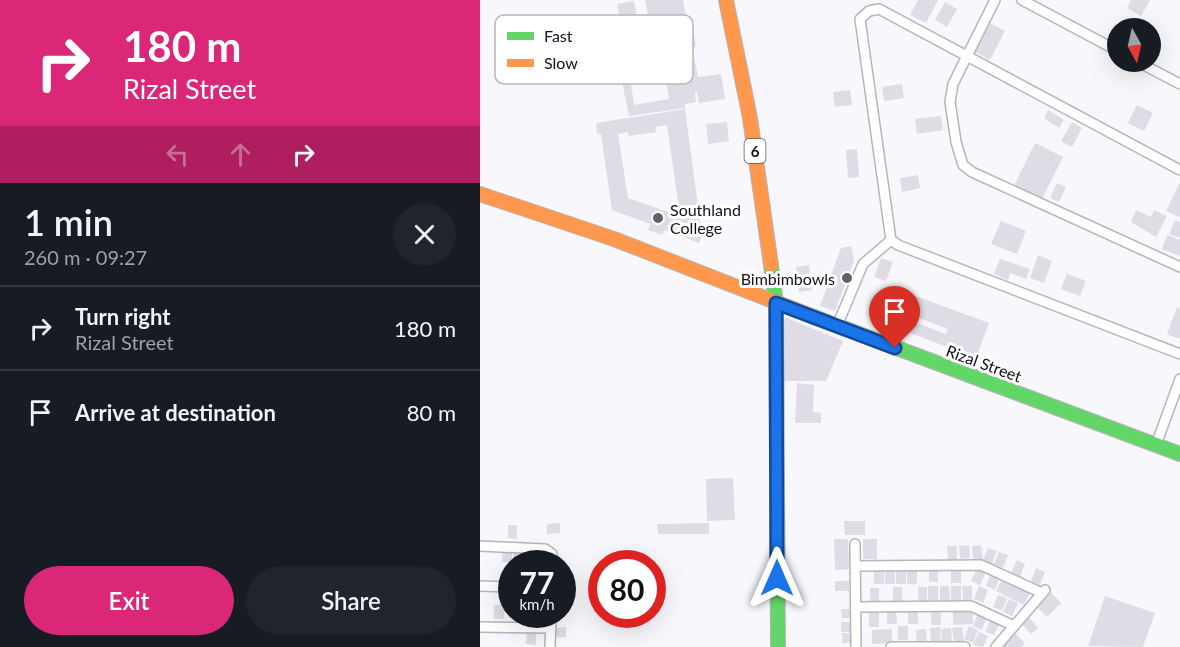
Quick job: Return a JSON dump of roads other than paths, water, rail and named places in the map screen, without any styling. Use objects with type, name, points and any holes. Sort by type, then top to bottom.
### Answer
[{"type":"main road","name":"6","points":[[726,0],[750,118],[776,303],[778,647]]},
{"type":"main road","name":"Rizal Street","points":[[480,194],[614,239],[776,303],[1180,454]]},
{"type":"street","points":[[995,0],[953,84],[950,102],[956,142],[963,165],[972,172],[1180,267]]},
{"type":"street","points":[[1022,0],[1107,45]]},
{"type":"street","points":[[1180,170],[879,9],[869,11],[861,19],[891,240],[898,245],[1180,354]]},
{"type":"street","points":[[1157,72],[1180,84]]},
{"type":"street","points":[[837,326],[862,264],[891,240]]},
{"type":"street","points":[[1156,445],[1180,379]]},
{"type":"street","points":[[855,544],[856,647]]},
{"type":"street","points":[[480,546],[546,550]]},
{"type":"street","points":[[855,566],[981,565],[1044,591],[996,647]]},
{"type":"street","points":[[480,586],[498,587]]},
{"type":"street","points":[[856,607],[971,606],[1014,626]]},
{"type":"street","points":[[480,627],[498,627]]},
{"type":"street","points":[[550,647],[551,628]]},
{"type":"street","points":[[891,647],[965,647]]},
{"type":"place","name":"Southland College","points":[[658,218]]},
{"type":"place","name":"Bimbimbowls","points":[[847,278]]}]
